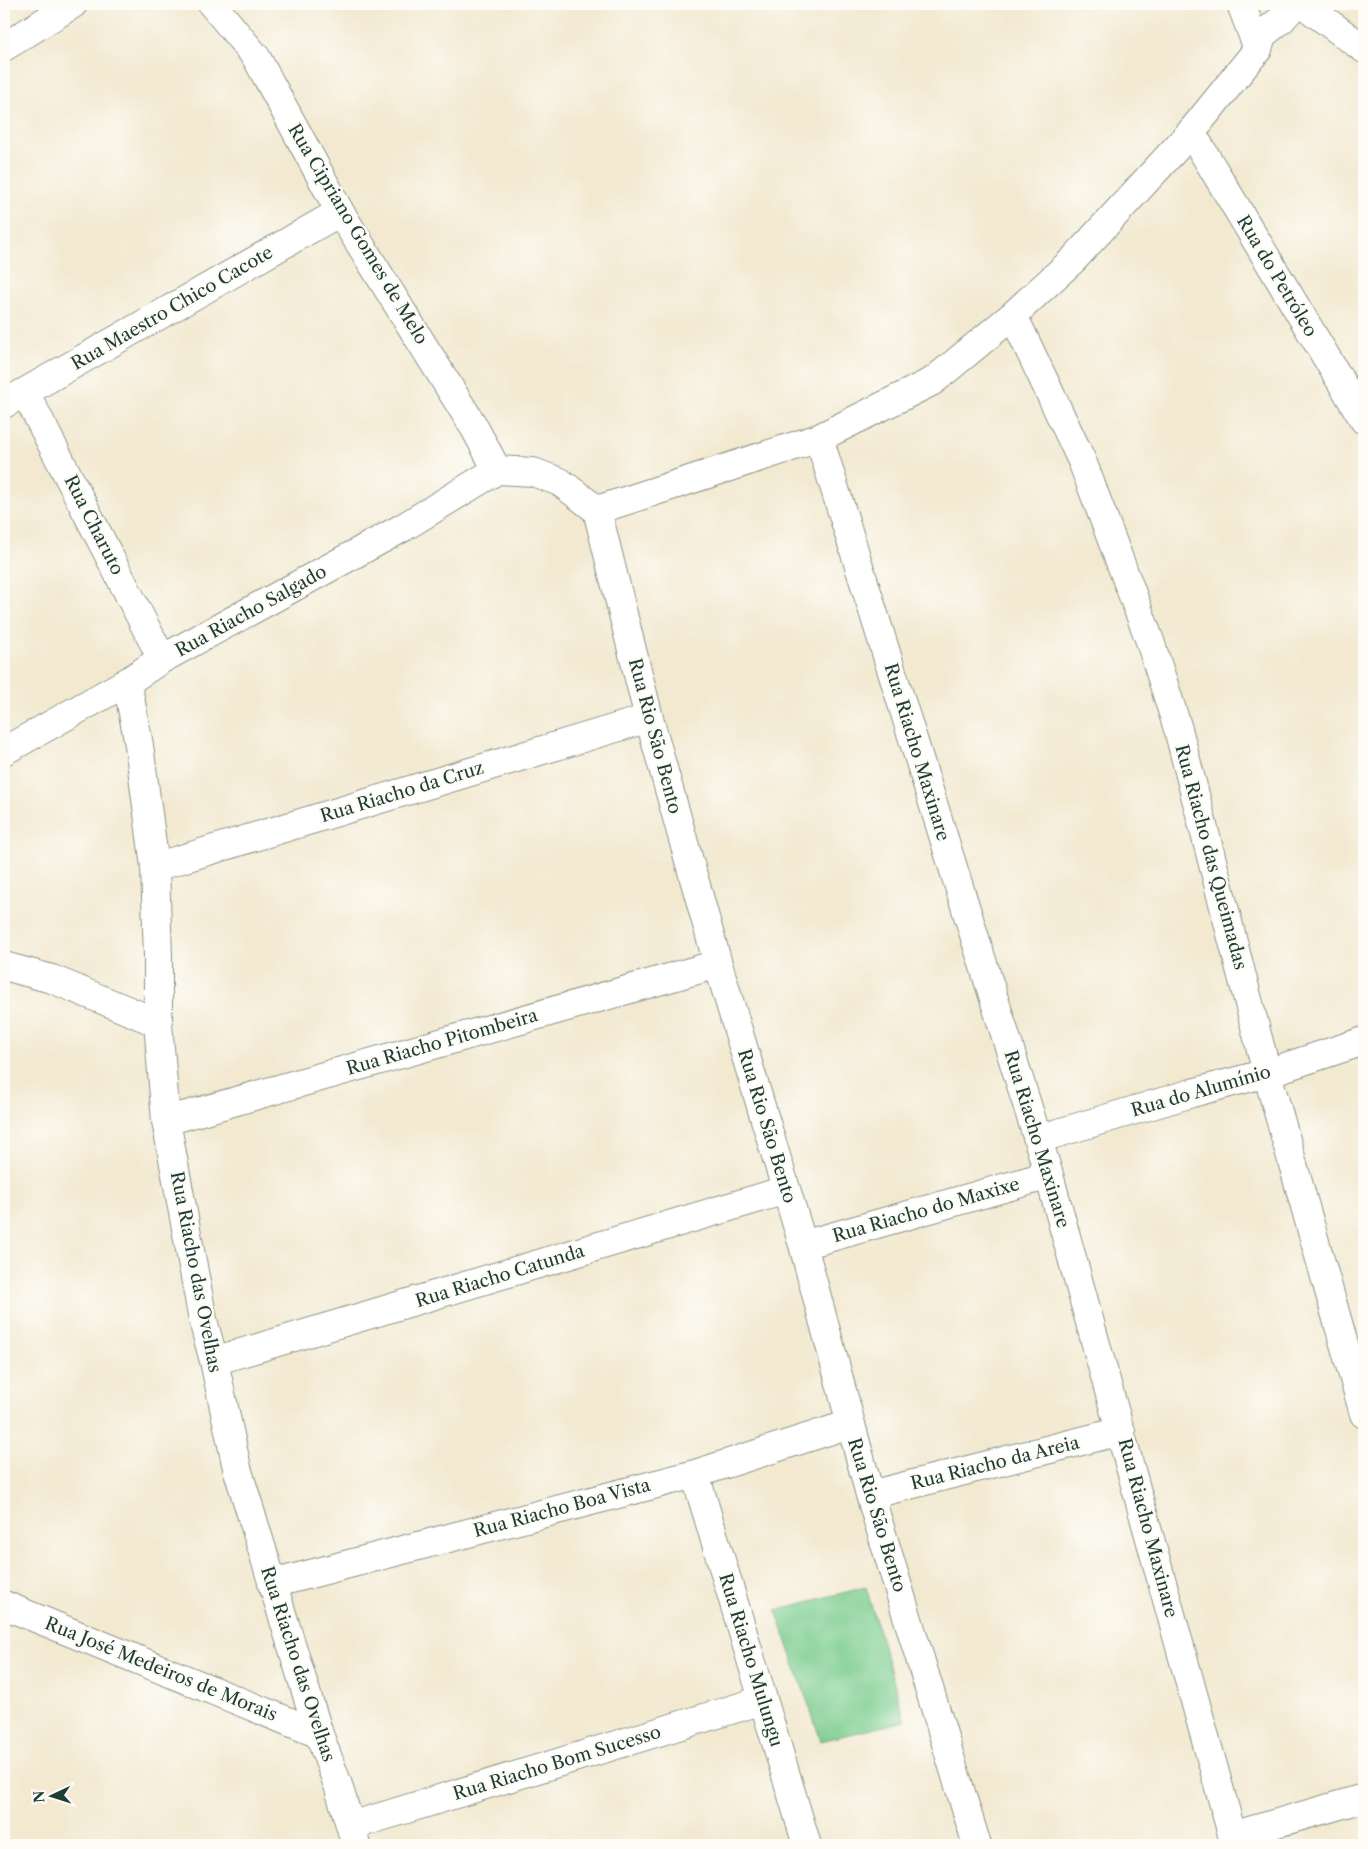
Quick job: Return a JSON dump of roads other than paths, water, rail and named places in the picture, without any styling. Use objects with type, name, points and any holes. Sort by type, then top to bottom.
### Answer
[{"type":"street","points":[[4,47],[73,4]]},
{"type":"street","name":"Rua Cipriano Gomes de Melo","points":[[212,4],[256,57],[340,212],[474,427],[497,470]]},
{"type":"street","points":[[1240,4],[1258,49]]},
{"type":"street","points":[[497,470],[533,472],[560,482],[597,510],[819,438],[933,381],[1013,315],[1072,260],[1190,132],[1258,49],[1262,35],[1289,7],[1364,49]]},
{"type":"street","name":"Rua do Petróleo","points":[[1190,132],[1360,408]]},
{"type":"street","name":"Rua Maestro Chico Cacote","points":[[15,398],[340,212]]},
{"type":"street","name":"Rua Riacho das Queimadas","points":[[1013,315],[1082,461],[1150,641],[1178,729],[1267,1073],[1364,1414]]},
{"type":"street","name":"Rua Charuto","points":[[15,398],[162,659]]},
{"type":"street","name":"Rua Riacho Maxinare","points":[[819,438],[1049,1175],[1234,1840]]},
{"type":"street","name":"Rua Riacho Salgado","points":[[4,751],[127,682],[162,659],[404,527],[497,470]]},
{"type":"street","name":"Rua Rio São Bento","points":[[597,510],[649,718],[718,964],[803,1245],[870,1495],[977,1845]]},
{"type":"street","name":"Rua Riacho das Ovelhas","points":[[127,682],[139,745],[155,867],[158,1023],[166,1121],[203,1320],[214,1361],[236,1468],[319,1734],[354,1836]]},
{"type":"street","name":"Rua Riacho da Cruz","points":[[155,867],[649,718]]},
{"type":"street","name":"Rua Riacho Pitombeira","points":[[166,1121],[718,964]]},
{"type":"street","points":[[4,966],[52,979],[158,1023]]},
{"type":"street","name":"Rua do Alumínio","points":[[1038,1139],[1192,1093],[1267,1073],[1364,1041]]},
{"type":"street","name":"Rua Riacho do Maxixe","points":[[803,1245],[1049,1175]]},
{"type":"street","name":"Rua Riacho Catunda","points":[[214,1361],[786,1190]]},
{"type":"street","name":"Rua Riacho Boa Vista","points":[[272,1584],[695,1474],[850,1424]]},
{"type":"street","name":"Rua Riacho da Areia","points":[[870,1495],[1121,1431]]},
{"type":"street","name":"Rua Riacho Mulungu","points":[[695,1474],[806,1845]]},
{"type":"street","name":"Rua José Medeiros de Morais","points":[[4,1605],[319,1734]]},
{"type":"street","name":"Rua Riacho Bom Sucesso","points":[[354,1836],[763,1700]]},
{"type":"street","points":[[1234,1840],[1364,1798]]}]
